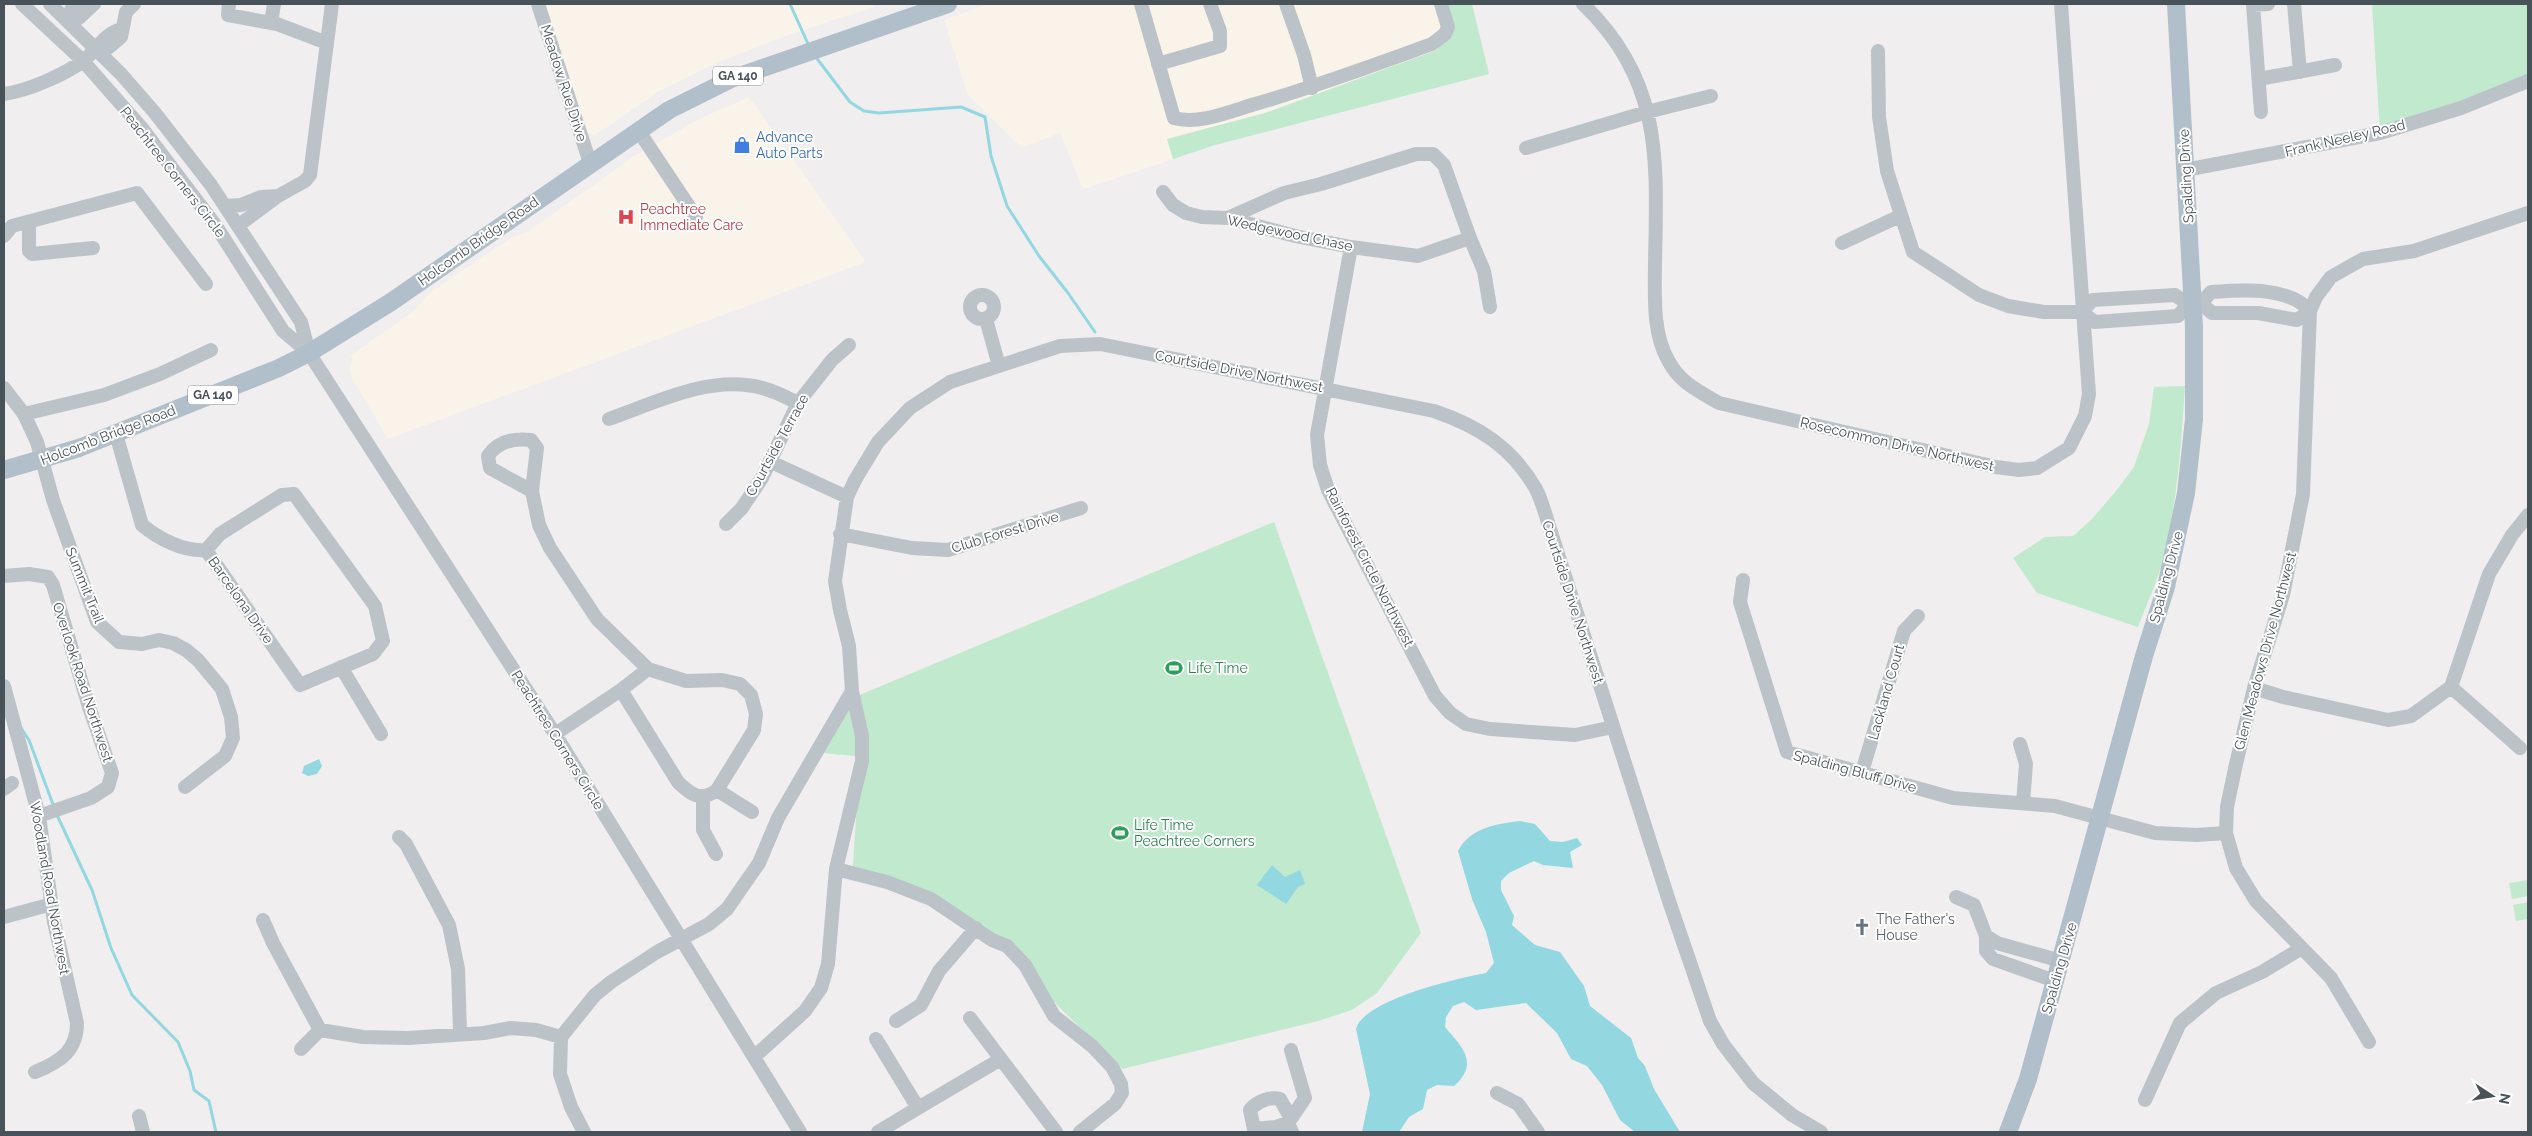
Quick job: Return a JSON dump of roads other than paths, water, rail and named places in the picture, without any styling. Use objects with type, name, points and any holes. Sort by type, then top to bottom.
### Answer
[{"type":"main road","name":"Holcomb Bridge Road","points":[[4,470],[41,460],[116,434],[271,371],[309,353],[391,302],[669,110],[731,79],[948,4]]},
{"type":"main road","name":"Spalding Drive","points":[[2008,1132],[2028,1079],[2144,656],[2166,586],[2186,493],[2194,420],[2194,304],[2176,4]]},
{"type":"street","name":"Peachtree Corners Circle","points":[[22,4],[82,61],[141,127],[196,198],[240,262],[283,331],[309,353],[555,734],[800,1132]]},
{"type":"street","name":"Peachtree Corners Circle","points":[[50,4],[97,49],[155,113],[226,206],[301,322],[309,353]]},
{"type":"street","points":[[78,4],[71,10],[69,21],[79,18],[94,4]]},
{"type":"street","points":[[4,94],[15,92],[70,70],[97,49],[108,48],[121,37],[126,12],[134,4]]},
{"type":"street","points":[[229,4],[228,15],[271,23],[327,43]]},
{"type":"street","points":[[271,23],[274,4]]},
{"type":"street","points":[[239,225],[278,196],[305,181],[310,175],[332,4]]},
{"type":"street","name":"Meadow Rue Drive","points":[[538,4],[590,163]]},
{"type":"street","points":[[1141,4],[1174,118],[1181,120],[1227,112],[1312,88],[1432,44],[1445,34],[1448,26],[1440,4]]},
{"type":"street","points":[[1158,64],[1220,46],[1220,31],[1210,4]]},
{"type":"street","points":[[1286,4],[1304,55],[1312,88]]},
{"type":"street","name":"Rosecommon Drive Northwest","points":[[1583,4],[1602,22],[1630,64],[1646,102],[1655,161],[1655,276],[1660,340],[1668,360],[1685,384],[1719,402],[1996,467],[2020,470],[2038,468],[2069,448],[2085,416],[2089,394],[2081,312],[2061,4]]},
{"type":"street","points":[[2261,112],[2253,4],[2268,4]]},
{"type":"street","points":[[2294,4],[2300,72]]},
{"type":"street","points":[[1878,51],[1879,117],[1887,171],[1913,252],[1979,295],[2008,306],[2026,309],[2046,312],[2081,312],[2095,322],[2178,316],[2194,304],[2210,292],[2259,291],[2301,300],[2310,311],[2297,320],[2258,313],[2212,313],[2194,304],[2175,295],[2093,300],[2081,312]]},
{"type":"street","points":[[2259,79],[2335,66]]},
{"type":"street","name":"Frank Neeley Road","points":[[2186,170],[2380,133],[2461,108],[2528,81]]},
{"type":"street","points":[[1526,148],[1647,112],[1711,96]]},
{"type":"street","points":[[638,130],[696,216]]},
{"type":"street","points":[[1228,218],[1284,192],[1321,184],[1416,154],[1433,154],[1444,165],[1484,271],[1490,307]]},
{"type":"street","name":"Wedgewood Chase","points":[[1162,192],[1173,205],[1186,213],[1202,217],[1228,218],[1295,236],[1351,247],[1418,256],[1470,238]]},
{"type":"street","points":[[4,236],[12,226],[137,193],[206,284]]},
{"type":"street","points":[[226,206],[241,205],[261,196],[278,196]]},
{"type":"street","name":"Glen Meadows Drive Northwest","points":[[2368,1042],[2331,978],[2256,901],[2236,868],[2226,833],[2227,807],[2234,773],[2254,688],[2283,595],[2303,494],[2310,311],[2316,297],[2331,277],[2363,259],[2414,250],[2472,233],[2528,213]]},
{"type":"street","points":[[1842,242],[1900,216]]},
{"type":"street","points":[[29,222],[29,252],[32,254],[93,248]]},
{"type":"street","name":"Rainforest Circle Northwest","points":[[1351,247],[1317,435],[1320,465],[1328,490],[1435,696],[1450,714],[1466,724],[1514,731],[1575,735],[1613,727]]},
{"type":"street","points":[[2136,297],[2138,318]]},
{"type":"street","points":[[986,318],[999,366]]},
{"type":"street","name":"Courtside Drive Northwest","points":[[754,1057],[805,1011],[821,988],[828,964],[836,870],[862,761],[862,736],[852,691],[850,646],[835,581],[840,534],[847,498],[878,442],[910,408],[950,382],[1067,344],[1100,344],[1325,388],[1434,412],[1465,422],[1493,439],[1517,462],[1536,490],[1550,529],[1710,1021],[1723,1044],[1753,1083],[1792,1115],[1821,1132]]},
{"type":"street","name":"Courtside Terrace","points":[[726,524],[742,508],[771,462],[798,402],[832,360],[849,345]]},
{"type":"street","points":[[24,414],[104,395],[160,374],[211,350]]},
{"type":"street","points":[[609,419],[691,391],[721,384],[756,386],[798,402]]},
{"type":"street","name":"Summit Trail","points":[[4,388],[24,414],[36,442],[97,622],[119,642],[142,644],[159,640],[173,643],[186,650],[198,660],[222,689],[231,717],[233,738],[226,756],[185,787]]},
{"type":"street","name":"Barcelona Drive","points":[[116,434],[142,525],[153,534],[194,551],[206,550],[300,685],[341,667]]},
{"type":"street","points":[[771,462],[847,498]]},
{"type":"street","points":[[532,491],[539,525],[550,548],[597,619],[648,669],[686,680],[722,680],[740,684],[751,695],[756,714],[754,730],[717,790],[703,798],[689,793],[678,782],[621,690]]},
{"type":"street","points":[[206,550],[220,534],[259,509],[282,495],[294,494],[375,606],[383,641],[373,654],[341,667],[381,734]]},
{"type":"street","name":"Club Forest Drive","points":[[840,534],[912,548],[948,550],[1081,508]]},
{"type":"street","points":[[2254,688],[2284,697],[2388,720],[2411,716],[2451,687],[2489,574],[2512,535],[2528,515]]},
{"type":"street","name":"Overlook Road Northwest","points":[[4,576],[40,575],[48,577],[53,585],[89,707],[112,773],[108,787],[91,798],[39,816]]},
{"type":"street","name":"Spalding Bluff Drive","points":[[1743,580],[1740,602],[1787,752],[1953,798],[2055,806],[2155,833],[2197,836],[2226,833]]},
{"type":"street","name":"Lackland Court","points":[[1862,772],[1904,630],[1918,616]]},
{"type":"street","points":[[555,734],[621,690],[648,669]]},
{"type":"street","name":"Woodland Road Northwest","points":[[4,686],[39,816],[52,904],[64,969],[77,1023],[77,1038],[70,1051],[47,1067],[35,1072]]},
{"type":"street","points":[[2451,687],[2520,748]]},
{"type":"street","points":[[584,1132],[571,1107],[560,1074],[560,1037],[595,995],[611,982],[657,952],[681,941],[709,924],[727,909],[759,863],[778,818],[852,691]]},
{"type":"street","points":[[2020,744],[2026,764],[2023,803]]},
{"type":"street","points":[[717,790],[752,812]]},
{"type":"street","points":[[703,798],[703,830],[716,854]]},
{"type":"street","points":[[399,837],[411,852],[449,925],[458,969],[460,1032]]},
{"type":"street","points":[[836,870],[887,882],[931,899],[992,940],[1007,946],[1025,965],[1054,1016],[1092,1046],[1112,1067],[1121,1084],[1122,1093],[1115,1104],[1080,1132]]},
{"type":"street","points":[[1956,896],[1974,905],[1986,936],[1986,951],[1993,959],[2055,981]]},
{"type":"street","points":[[4,917],[52,904]]},
{"type":"street","points":[[263,920],[283,964],[320,1030]]},
{"type":"street","points":[[896,1021],[920,1005],[936,977],[976,928]]},
{"type":"street","points":[[1986,936],[1997,943],[2061,960]]},
{"type":"street","points":[[2145,1100],[2180,1022],[2216,993],[2262,972],[2302,948]]},
{"type":"street","points":[[970,1018],[1056,1132]]},
{"type":"street","points":[[320,1030],[363,1037],[381,1037],[447,1036],[460,1032],[484,1032],[511,1028],[536,1030],[560,1037]]},
{"type":"street","points":[[300,1049],[320,1030]]},
{"type":"street","points":[[876,1039],[918,1108]]},
{"type":"street","points":[[1290,1124],[1305,1098],[1291,1050]]},
{"type":"street","points":[[878,1132],[1001,1059]]},
{"type":"street","points":[[1497,1092],[1518,1104],[1538,1132]]},
{"type":"street","points":[[139,1116],[143,1132]]},
{"type":"water","points":[[319,759],[322,766],[317,774],[308,776],[302,773],[304,766]]},
{"type":"water","points":[[1520,821],[1535,824],[1550,841],[1563,842],[1577,838],[1582,845],[1570,852],[1573,868],[1543,865],[1534,861],[1509,873],[1501,881],[1501,890],[1514,916],[1512,925],[1535,945],[1560,952],[1584,986],[1590,1006],[1631,1038],[1638,1058],[1645,1066],[1654,1089],[1680,1132],[1635,1132],[1620,1120],[1602,1085],[1587,1066],[1571,1059],[1557,1033],[1526,1003],[1476,1010],[1464,1002],[1453,1006],[1446,1017],[1445,1027],[1466,1055],[1466,1070],[1462,1078],[1454,1086],[1437,1085],[1427,1090],[1423,1109],[1409,1117],[1399,1132],[1362,1132],[1370,1094],[1356,1029],[1362,1018],[1393,1000],[1434,985],[1486,973],[1494,963],[1486,932],[1472,899],[1458,851],[1463,843],[1476,832],[1501,824]]},
{"type":"water","points":[[1272,865],[1285,877],[1300,870],[1305,884],[1298,887],[1286,904],[1257,885]]},
{"type":"waterway","points":[[790,4],[809,46]]},
{"type":"waterway","points":[[815,56],[850,102],[864,111],[879,113],[961,107],[985,117],[991,156],[1007,206],[1039,256],[1095,332]]},
{"type":"waterway","points":[[21,728],[29,740],[54,807]]},
{"type":"waterway","points":[[56,813],[92,890],[111,948],[132,995],[178,1042],[190,1071],[194,1090],[209,1101],[216,1132]]},
{"type":"place","name":"Advance Auto Parts","points":[[742,145]]},
{"type":"place","name":"Peachtree Immediate Care","points":[[626,217]]},
{"type":"place","name":"Life Time","points":[[1174,668]]},
{"type":"place","name":"Life Time Peachtree Corners","points":[[1120,833]]},
{"type":"place","name":"The Father's House","points":[[1862,927]]}]
